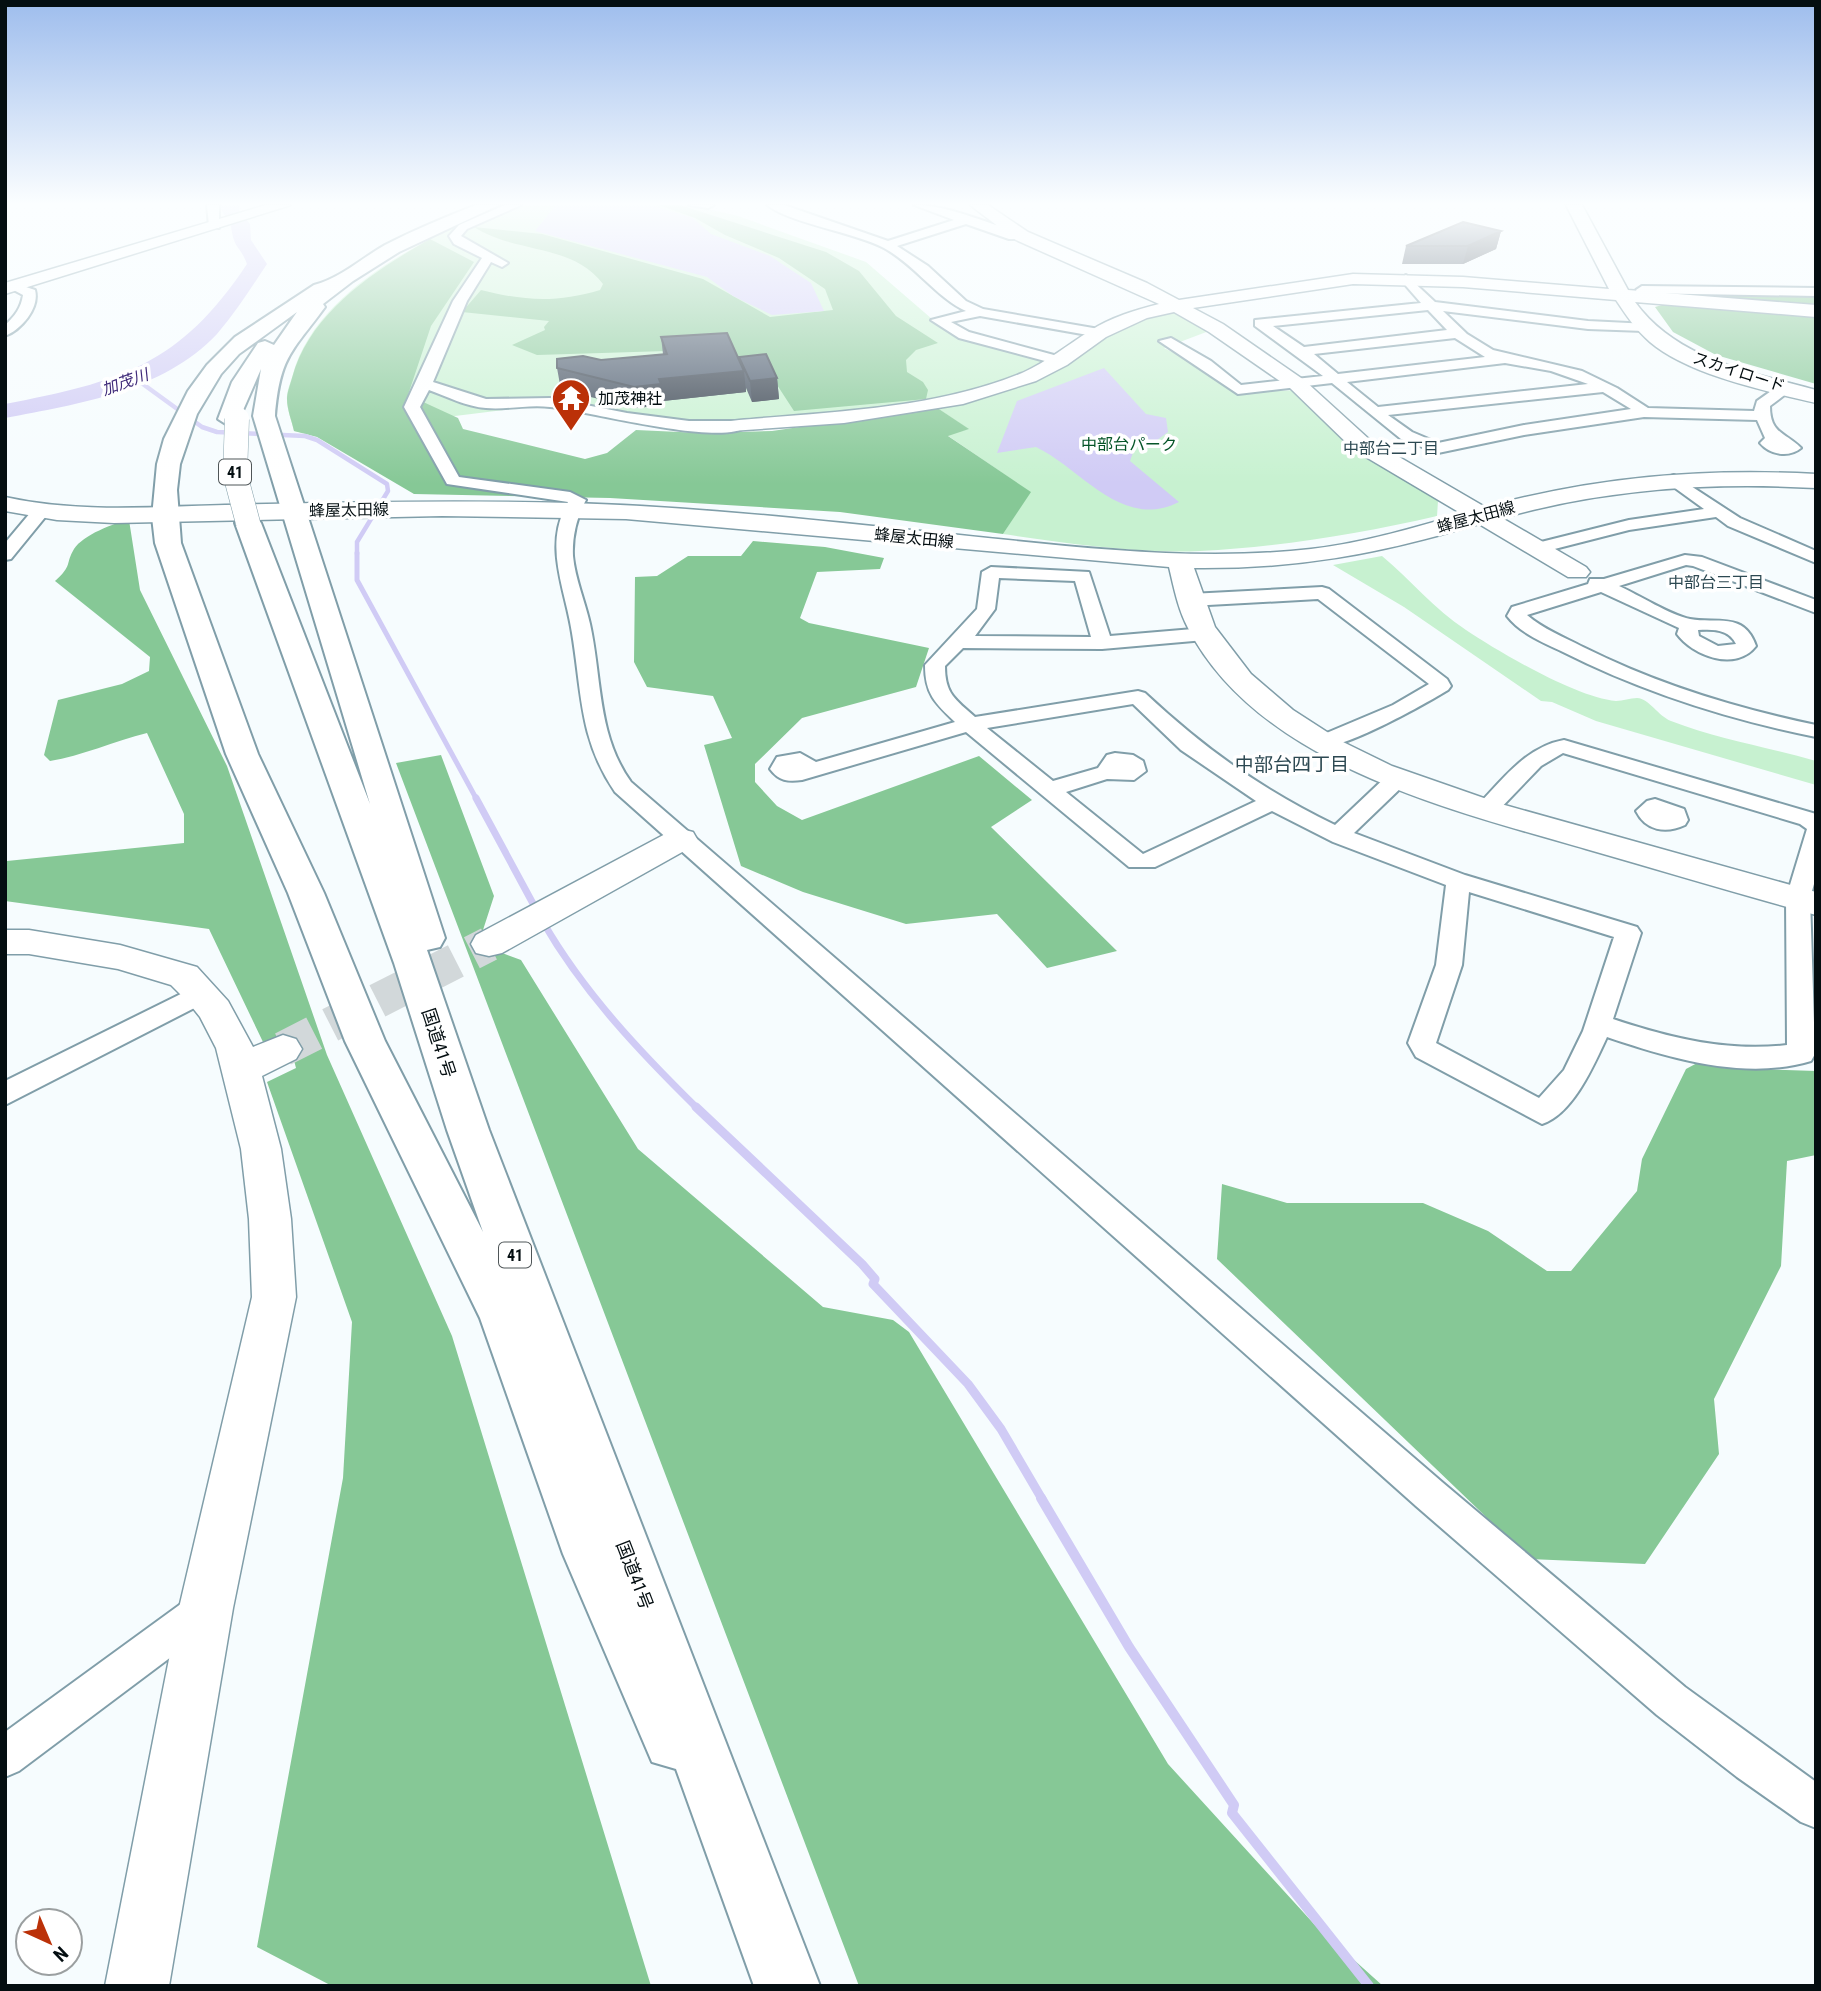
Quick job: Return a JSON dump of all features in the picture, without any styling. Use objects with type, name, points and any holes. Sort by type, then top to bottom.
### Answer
[{"type":"highway","name":"41","points":[[308,298],[238,345],[211,373],[193,399],[179,427],[169,465],[163,514],[168,543],[242,754],[306,893],[365,1041],[503,1317],[590,1554],[673,1741]]},
{"type":"highway","name":"国道41号","points":[[312,298],[261,351],[243,382],[233,419],[227,474],[673,1741],[707,1824],[764,1986]]},
{"type":"highway","name":"国道41号","points":[[233,419],[251,379],[277,340],[319,298]]},
{"type":"highway","name":"41","points":[[325,298],[298,326],[270,367],[264,416],[447,999],[467,1073],[468,1130]]},
{"type":"highway","name":"国道41号","points":[[244,523],[413,963],[468,1130],[788,1986]]},
{"type":"street","points":[[5,332],[25,313],[30,298]]},
{"type":"street","points":[[462,298],[425,384],[412,407],[453,481],[570,496],[578,500],[571,510],[564,555],[582,632],[600,748],[608,767],[623,786],[1429,1494],[1671,1700],[1751,1763],[1816,1807]]},
{"type":"street","points":[[955,298],[961,304],[980,312],[1099,333]]},
{"type":"street","points":[[1160,298],[1248,348],[1297,384],[1362,445],[1603,587],[1690,626]]},
{"type":"street","points":[[425,384],[485,404],[550,402],[627,418],[689,426],[739,426],[844,416],[956,400],[1018,381],[1060,361],[1099,333],[1141,314],[1225,298]]},
{"type":"street","points":[[1425,298],[1479,349],[1504,359],[1570,372],[1606,387],[1644,412]]},
{"type":"street","name":"スカイロード","points":[[1625,298],[1644,327],[1686,356],[1816,397]]},
{"type":"street","points":[[1658,298],[1816,311]]},
{"type":"street","points":[[1644,327],[1588,324],[1433,306],[1260,323],[1302,351],[1416,442],[1438,448],[1524,430],[1644,412],[1707,411],[1762,416]]},
{"type":"street","points":[[980,312],[938,320],[964,335],[1060,361]]},
{"type":"street","points":[[1302,351],[1461,333]]},
{"type":"street","points":[[1166,341],[1206,364],[1238,390],[1504,359]]},
{"type":"street","points":[[1376,412],[1606,387]]},
{"type":"street","points":[[1774,439],[1762,416],[1762,404],[1786,387]]},
{"type":"street","name":"蜂屋太田線","points":[[5,504],[42,510],[163,514],[374,509],[571,510],[765,522],[1098,556],[1180,561],[1312,555],[1369,546],[1478,515],[1603,486],[1674,480],[1763,478],[1816,481]]},
{"type":"street","points":[[1674,480],[1716,512],[1760,536],[1816,558]]},
{"type":"street","points":[[5,555],[42,510]]},
{"type":"street","points":[[1535,549],[1629,525],[1716,512]]},
{"type":"street","points":[[1816,607],[1696,561],[1685,560],[1520,611],[1517,616],[1589,659],[1658,688],[1732,711],[1816,731]]},
{"type":"street","points":[[1180,561],[1190,600],[1205,634],[1236,675],[1258,696],[1325,742],[1398,778],[1486,810],[1807,901]]},
{"type":"street","points":[[1102,643],[1083,576],[991,572],[986,609],[934,665],[933,676],[941,695],[970,724],[1143,864],[1273,802]]},
{"type":"street","points":[[1190,600],[1322,593],[1440,683],[1441,686],[1400,709],[1325,742]]},
{"type":"street","points":[[958,642],[1102,643],[1205,634]]},
{"type":"street","points":[[807,768],[817,769],[970,724],[1138,697],[1189,746],[1273,802],[1339,834],[1458,882],[1628,933],[1600,1024],[1574,1076],[1542,1113],[1426,1050],[1422,1043],[1449,965],[1458,882]]},
{"type":"street","points":[[1486,810],[1522,772],[1558,746],[1675,778],[1816,825]]},
{"type":"street","points":[[1049,790],[1111,771]]},
{"type":"street","points":[[1339,834],[1398,778]]},
{"type":"street","points":[[1664,807],[1675,778]]},
{"type":"street","points":[[1600,1024],[1684,1052],[1758,1059],[1801,1054],[1807,901],[1816,833]]},
{"type":"street","points":[[489,944],[681,839]]},
{"type":"street","points":[[5,942],[29,942],[120,957],[184,976],[201,993],[215,1010],[242,1069],[261,1149],[270,1219],[274,1297],[206,1608],[136,1977]]},
{"type":"street","points":[[5,1094],[201,993]]},
{"type":"street","points":[[242,1069],[282,1049]]},
{"type":"street","points":[[5,1757],[206,1608]]},
{"type":"green space","points":[[344,298],[908,298],[932,319],[962,337],[1049,361],[993,386],[930,401],[769,419],[715,422],[657,419],[550,400],[529,407],[308,434],[294,431],[287,404],[288,390],[306,343],[326,316]]},
{"type":"green space","points":[[345,298],[450,298],[431,326],[408,395],[458,418],[463,429],[585,459],[607,453],[636,430],[701,433],[772,431],[936,407],[969,429],[948,436],[1031,492],[1003,534],[840,512],[610,498],[414,494],[317,437],[294,431],[287,397],[292,378],[301,354],[329,313]]},
{"type":"green space","points":[[474,298],[736,298],[770,317],[833,310],[828,298],[881,298],[896,316],[938,343],[916,350],[906,360],[907,372],[923,382],[928,390],[926,399],[794,411],[768,371],[752,373],[731,349],[537,355],[512,345],[545,330],[544,327],[549,321],[462,312]]},
{"type":"green space","points":[[1708,298],[1816,298],[1816,307]]},
{"type":"green space","points":[[1669,303],[1816,317],[1816,384],[1716,355],[1673,332],[1655,307]]},
{"type":"green space","name":"中部台パーク","points":[[1170,312],[1188,316],[1209,331],[1164,348],[1208,370],[1236,393],[1298,390],[1377,463],[1438,501],[1437,516],[1319,539],[1177,552],[1076,544],[1003,534],[1030,492],[947,435],[968,429],[936,407],[975,398],[1143,319]]},
{"type":"green space","points":[[129,520],[140,590],[227,766],[327,1055],[452,1336],[651,1986],[332,1986],[257,1947],[343,1478],[352,1322],[267,1082],[296,1068],[287,1034],[263,1042],[209,929],[5,901],[7,861],[184,843],[184,814],[147,733],[62,759],[50,761],[44,755],[58,700],[122,684],[149,671],[150,657],[55,581],[67,568],[74,549],[84,539],[99,530]]},
{"type":"green space","points":[[753,541],[825,547],[884,558],[880,569],[817,572],[800,618],[809,623],[929,648],[916,687],[802,718],[755,764],[755,782],[777,806],[802,820],[979,756],[1032,800],[991,827],[1117,951],[1047,968],[997,914],[906,924],[803,892],[741,866],[704,745],[732,738],[713,696],[647,687],[634,662],[635,577],[657,576],[688,556],[741,556]]},
{"type":"green space","points":[[1382,556],[1454,622],[1539,673],[1600,698],[1616,701],[1642,699],[1666,719],[1688,727],[1816,761],[1816,785],[1596,721],[1552,702],[1541,701],[1404,607],[1333,565]]},
{"type":"green space","points":[[441,755],[494,896],[483,930],[497,951],[521,960],[638,1149],[823,1307],[893,1320],[909,1332],[1168,1764],[1314,1924],[1383,1986],[859,1986],[396,763]]},
{"type":"green space","points":[[1699,1062],[1721,1068],[1816,1071],[1816,1155],[1787,1161],[1781,1266],[1714,1399],[1719,1454],[1645,1564],[1530,1559],[1217,1259],[1222,1184],[1287,1203],[1423,1203],[1488,1231],[1547,1271],[1571,1271],[1637,1191],[1642,1159],[1686,1069]]},
{"type":"shaded area","points":[[737,298],[818,298],[824,311],[772,315]]},
{"type":"shaded area","points":[[1104,368],[1146,414],[1166,418],[1168,432],[1153,443],[1136,444],[1130,461],[1179,502],[1158,509],[1139,509],[1103,494],[1036,447],[997,453],[1017,401]]},
{"type":"building","points":[[727,333],[744,371],[659,379],[661,384],[634,387],[557,368],[557,359],[583,356],[601,360],[667,354],[661,337]]},
{"type":"building","points":[[766,354],[777,378],[750,381],[739,357]]},
{"type":"waterway","name":"加茂川","points":[[5,411],[85,394],[151,371],[208,331],[235,298]]},
{"type":"waterway","points":[[136,379],[202,427],[217,432],[305,436],[317,440],[387,484],[388,491],[357,542],[357,580],[477,800]]},
{"type":"waterway","points":[[476,798],[537,911]]},
{"type":"waterway","points":[[543,922],[576,973],[614,1021],[696,1107]]},
{"type":"waterway","points":[[696,1107],[862,1264],[875,1279],[873,1284],[968,1384],[1001,1429],[1042,1499]]},
{"type":"waterway","points":[[1041,1498],[1129,1647],[1234,1805],[1232,1813],[1369,1986]]},
{"type":"tunnel","points":[[283,1049],[489,944]]},
{"type":"place","name":"加茂神社","points":[[571,432]]},
{"type":"district","name":"中部台二丁目","points":[[1391,448]]},
{"type":"district","name":"中部台三丁目","points":[[1716,582]]},
{"type":"district","name":"中部台四丁目","points":[[1292,764]]}]
